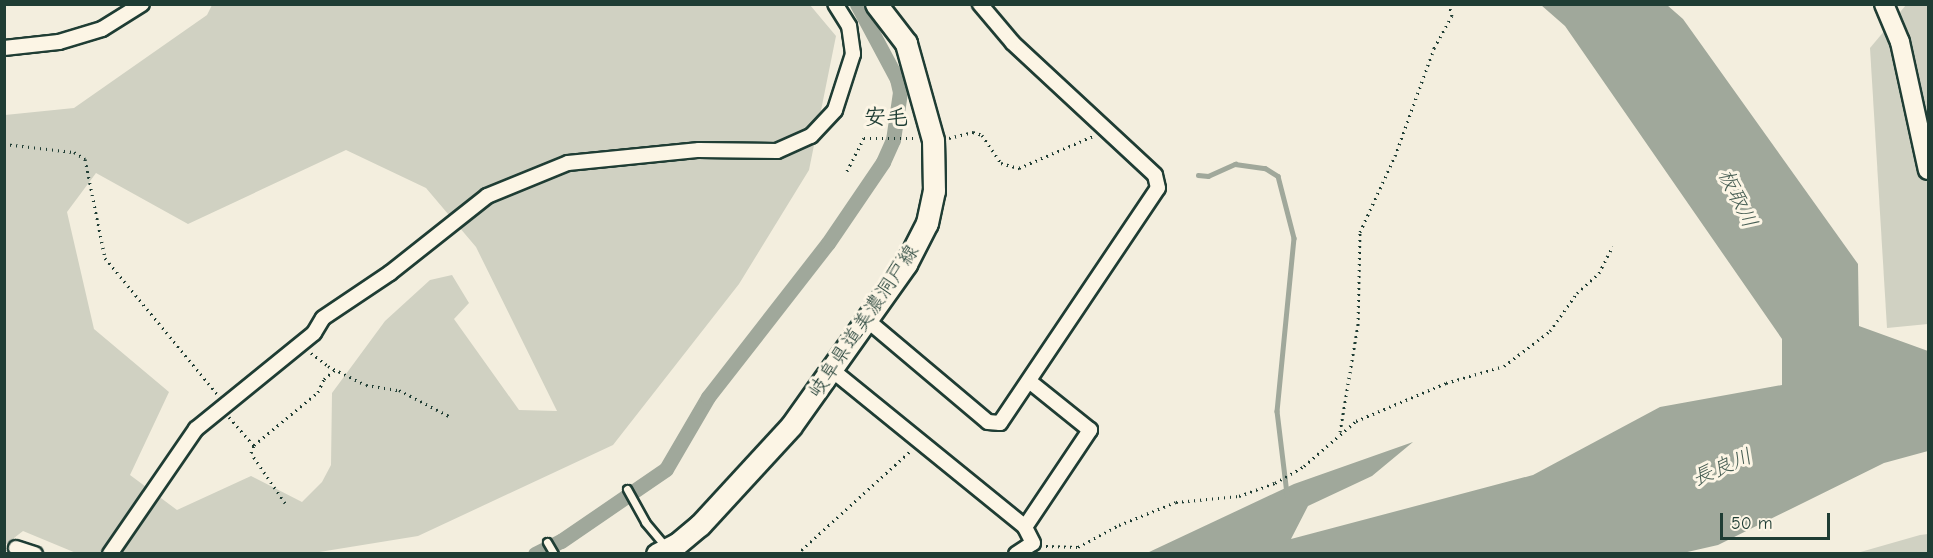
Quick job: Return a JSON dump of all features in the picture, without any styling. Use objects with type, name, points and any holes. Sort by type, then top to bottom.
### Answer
[{"type":"main road","name":"岐阜県道美濃洞戸線","points":[[662,551],[708,516],[791,426],[906,264],[927,223],[934,190],[932,139],[906,43],[876,4]]},
{"type":"main road","points":[[1884,4],[1900,42],[1929,170]]},
{"type":"street","points":[[4,48],[59,42],[102,29],[142,4]]},
{"type":"street","points":[[110,554],[189,438],[222,405],[314,333],[323,318],[390,273],[488,196],[526,178],[568,163],[699,150],[777,151],[811,136],[835,110],[853,54],[849,26],[835,4]]},
{"type":"street","points":[[867,320],[988,422],[1000,423],[1158,188],[1155,175],[1012,42],[980,4]]},
{"type":"street","points":[[832,370],[1025,527],[1033,543],[1016,554]]},
{"type":"street","points":[[1025,527],[1090,430],[1029,381]]},
{"type":"street","points":[[16,548],[35,554]]},
{"type":"lane","points":[[627,489],[662,551]]},
{"type":"lane","points":[[547,542],[554,553]]},
{"type":"path","points":[[1340,434],[1358,325],[1360,232],[1395,156],[1434,48],[1452,16],[1449,4]]},
{"type":"path","points":[[847,171],[864,138],[932,139],[973,132],[982,135],[1001,163],[1019,168],[1107,128]]},
{"type":"path","points":[[4,144],[74,152],[85,159],[105,258],[254,446]]},
{"type":"path","points":[[1033,543],[1078,547],[1119,525],[1176,502],[1239,496],[1294,473],[1340,434],[1373,413],[1446,383],[1504,366],[1537,344],[1577,293],[1599,273],[1613,246]]},
{"type":"path","points":[[296,346],[366,385],[414,396],[449,416]]},
{"type":"path","points":[[285,502],[251,453],[254,446],[318,392],[324,379],[336,369]]},
{"type":"path","points":[[797,554],[921,442]]},
{"type":"shaded area","points":[[212,5],[810,5],[836,36],[809,170],[739,284],[613,445],[418,536],[307,554],[76,553],[23,531],[5,545],[5,115],[74,108],[207,15]],"holes":[[[346,150],[426,188],[476,247],[557,411],[519,410],[454,319],[469,303],[452,275],[430,280],[385,321],[332,393],[331,465],[322,482],[302,502],[251,476],[177,510],[130,475],[169,392],[94,329],[67,212],[96,173],[188,224]]]},
{"type":"shaded area","points":[[1906,5],[1928,5],[1928,324],[1887,328],[1870,48]]},
{"type":"shaded area","points":[[1928,534],[1928,553],[1857,553],[1920,535]]},
{"type":"water","points":[[1541,5],[1667,5],[1683,19],[1858,264],[1859,326],[1928,351],[1928,451],[1884,463],[1718,545],[1683,553],[1147,553],[1294,484],[1413,442],[1372,476],[1308,506],[1291,539],[1533,475],[1660,407],[1782,385],[1782,339],[1565,26]]},
{"type":"waterway","points":[[535,554],[561,541],[666,469],[708,397],[828,243],[883,162],[893,140],[900,92],[897,79],[857,4]]},
{"type":"waterway","points":[[1198,175],[1208,176],[1235,164],[1265,168],[1278,176],[1294,238],[1277,411],[1287,494]]},
{"type":"district","name":"安毛","points":[[886,118]]},
{"type":"water label","name":"板取川","points":[[1738,198]]},
{"type":"water label","name":"長良川","points":[[1722,467]]}]
